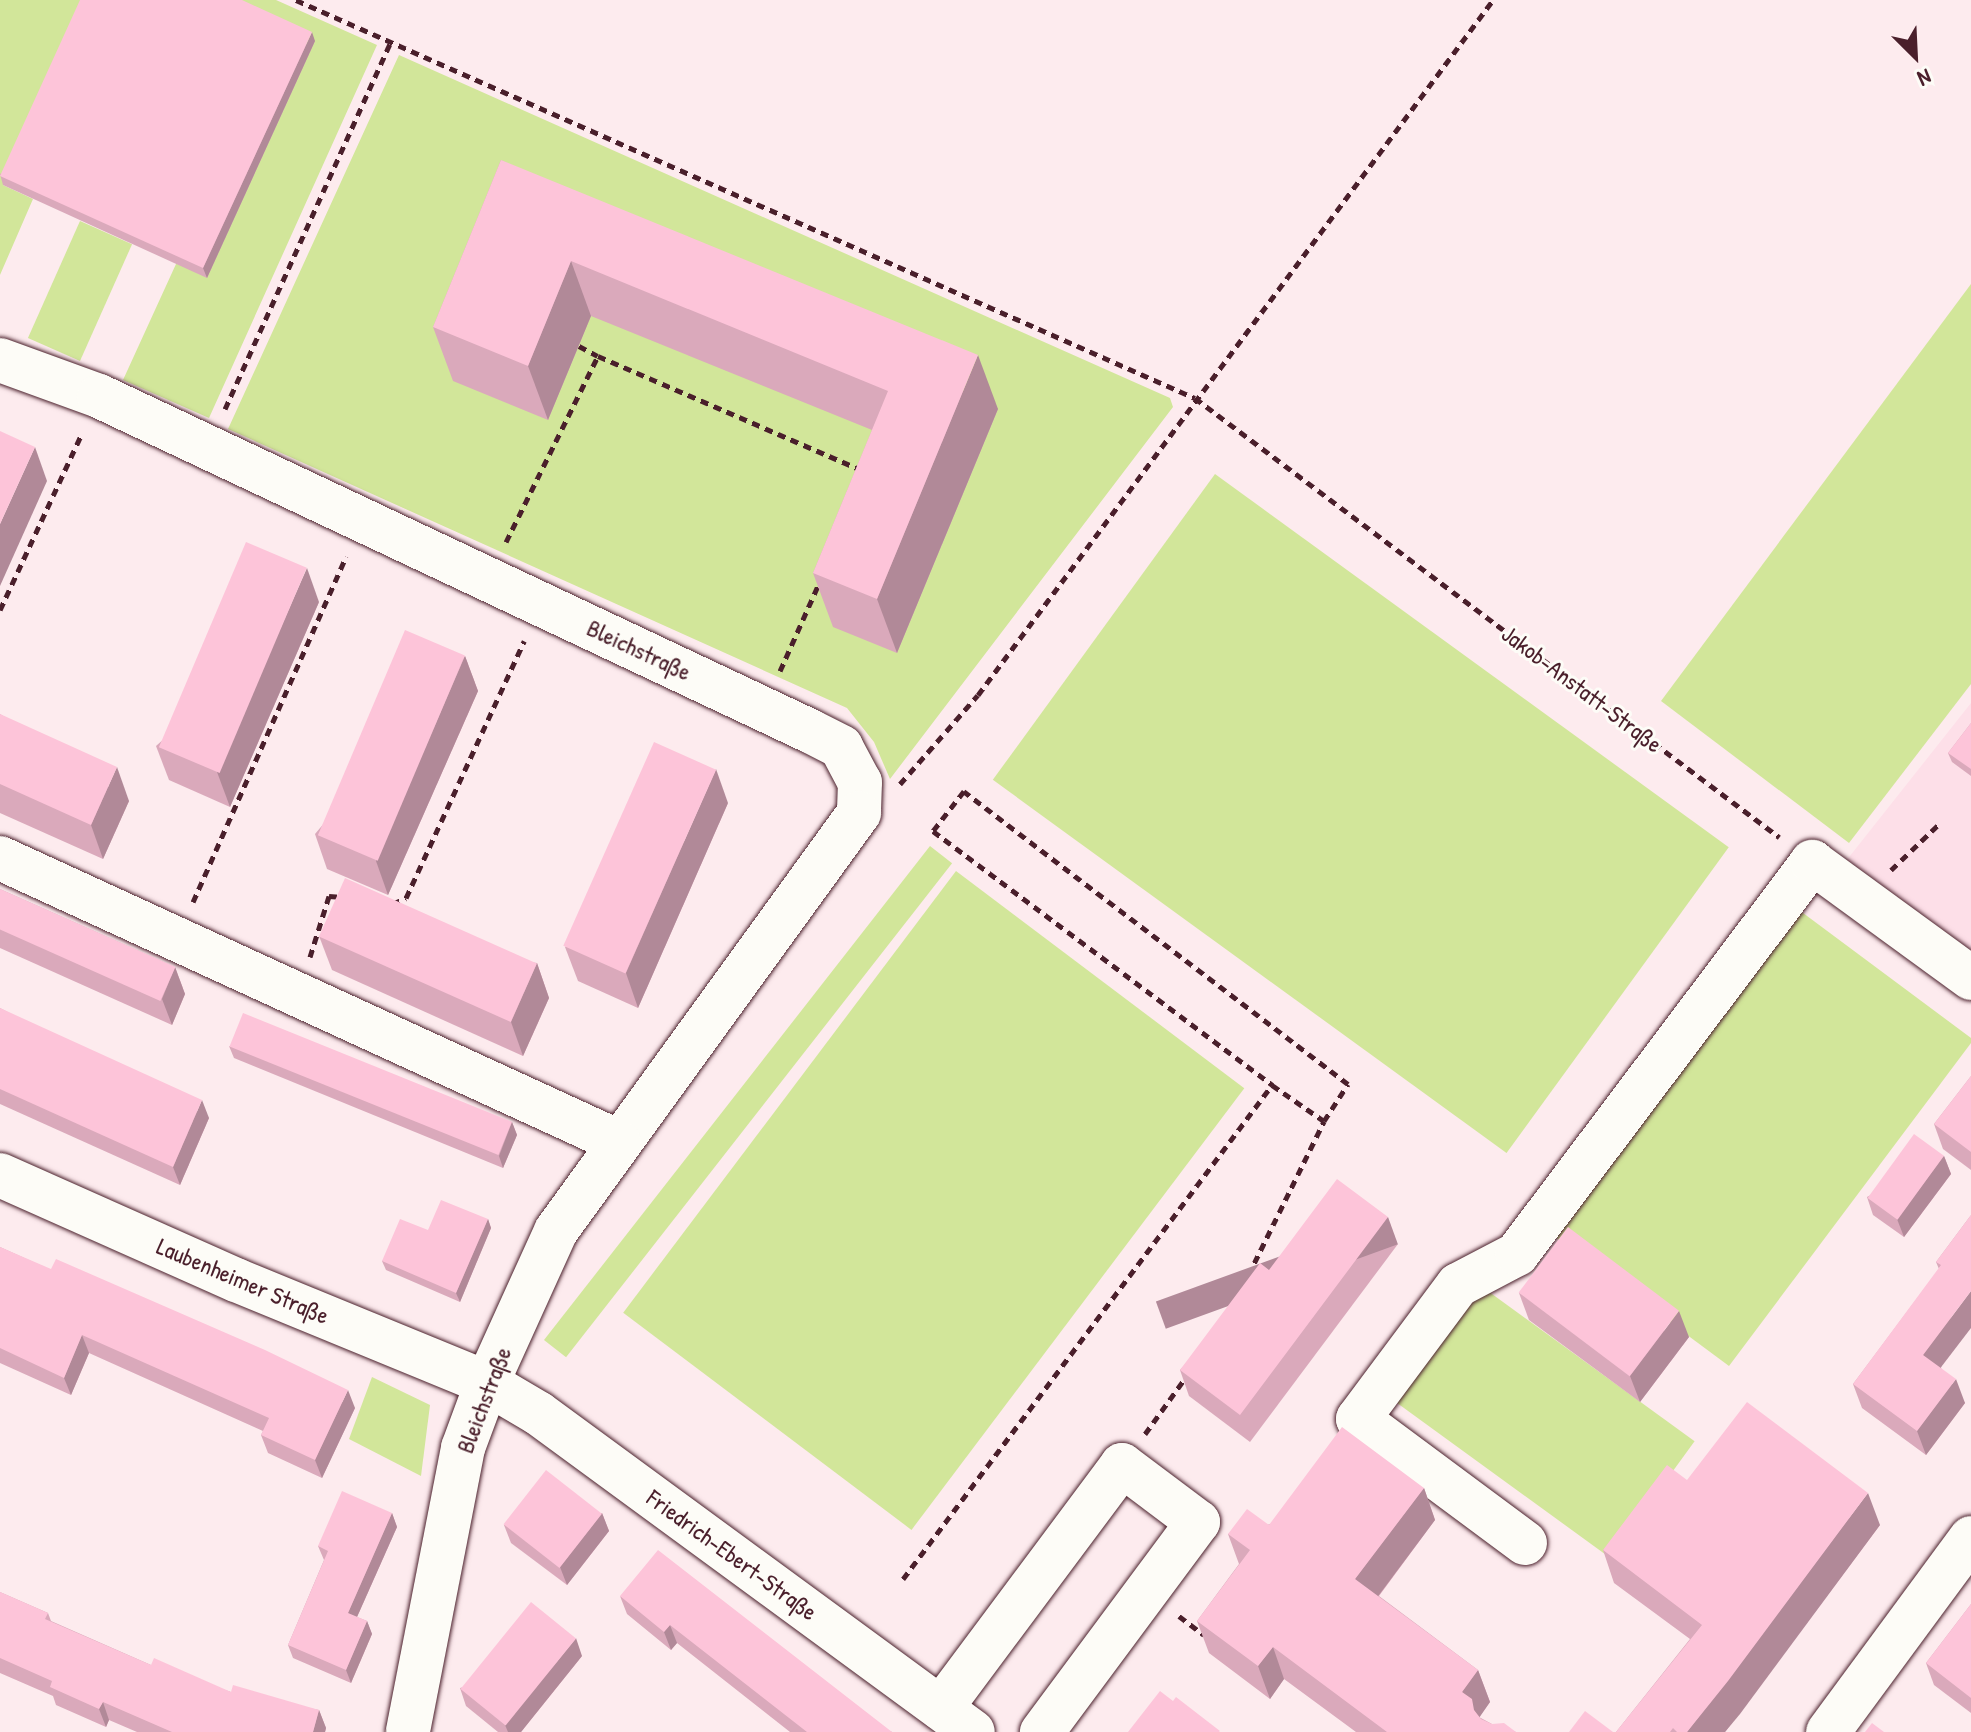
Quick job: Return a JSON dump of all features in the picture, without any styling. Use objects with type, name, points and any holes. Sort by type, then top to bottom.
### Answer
[{"type":"street","name":"Bleichstraße","points":[[0,360],[99,396],[764,708],[841,747],[860,782],[859,813],[556,1231],[487,1383],[463,1448],[408,1732]]},
{"type":"street","points":[[0,858],[619,1142]]},
{"type":"street","points":[[1525,1543],[1358,1419],[1458,1285],[1517,1254],[1812,862],[1971,978]]},
{"type":"street","name":"Laubenheimer Straße","points":[[0,1175],[236,1280],[487,1383]]},
{"type":"street","name":"Friedrich-Ebert-Straße","points":[[487,1383],[538,1413],[957,1720]]},
{"type":"street","points":[[957,1720],[1122,1465],[1198,1522],[1042,1732]]},
{"type":"street","points":[[1828,1732],[1971,1538]]},
{"type":"path","name":"Jakob-Anstatt-Straße","points":[[296,0],[1195,398],[1812,862]]},
{"type":"path","points":[[897,786],[978,695],[1195,398],[1493,0]]},
{"type":"path","points":[[208,446],[391,42]]},
{"type":"path","points":[[579,346],[867,472]]},
{"type":"path","points":[[488,578],[598,356]]},
{"type":"path","points":[[0,610],[99,396]]},
{"type":"path","points":[[176,939],[363,519]]},
{"type":"path","points":[[764,708],[825,570]]},
{"type":"path","points":[[381,902],[395,904],[406,898],[541,603]]},
{"type":"path","points":[[1238,1296],[1324,1121],[1348,1084],[964,791],[933,831],[1324,1121]]},
{"type":"path","points":[[1861,898],[1940,823]]},
{"type":"path","points":[[298,995],[329,896],[355,899]]},
{"type":"path","points":[[903,1579],[1272,1085]]},
{"type":"path","points":[[1122,1465],[1188,1375]]},
{"type":"shaded area","points":[[1971,703],[1971,964],[1842,866]]},
{"type":"green space","points":[[0,0],[87,0],[3,185],[33,199],[0,275]]},
{"type":"green space","points":[[225,0],[276,0],[377,45],[209,418],[123,380],[176,264]]},
{"type":"green space","points":[[399,55],[1170,398],[1173,407],[890,779],[874,742],[847,708],[228,429]]},
{"type":"green space","points":[[80,221],[132,244],[80,361],[28,338]]},
{"type":"green space","points":[[1971,284],[1971,684],[1849,843],[1661,701]]},
{"type":"green space","points":[[1215,474],[1729,847],[1507,1153],[993,780]]},
{"type":"green space","points":[[930,846],[952,863],[566,1357],[544,1340]]},
{"type":"green space","points":[[956,871],[1244,1088],[912,1530],[623,1313]]},
{"type":"green space","points":[[1799,910],[1971,1038],[1971,1043],[1729,1366],[1555,1237]]},
{"type":"green space","points":[[1481,1286],[1695,1441],[1610,1558],[1396,1402]]},
{"type":"green space","points":[[372,1377],[430,1405],[421,1476],[349,1439]]},
{"type":"building","points":[[80,0],[242,0],[312,32],[203,268],[0,176]]},
{"type":"building","points":[[501,160],[978,355],[877,599],[813,573],[888,391],[571,261],[528,366],[433,327]]},
{"type":"building","points":[[0,431],[35,447],[0,524]]},
{"type":"building","points":[[246,542],[307,568],[220,773],[159,747]]},
{"type":"building","points":[[405,630],[465,655],[378,861],[318,835]]},
{"type":"building","points":[[0,714],[117,767],[91,825],[0,784]]},
{"type":"building","points":[[1971,723],[1971,769],[1948,753]]},
{"type":"building","points":[[654,742],[716,770],[625,973],[563,946]]},
{"type":"building","points":[[345,878],[537,963],[511,1022],[319,936]]},
{"type":"building","points":[[0,889],[175,967],[160,1001],[0,930]]},
{"type":"building","points":[[0,1008],[202,1100],[173,1167],[0,1089]]},
{"type":"building","points":[[243,1013],[512,1122],[498,1155],[230,1046]]},
{"type":"building","points":[[1971,1076],[1971,1152],[1934,1124]]},
{"type":"building","points":[[1914,1134],[1944,1156],[1897,1220],[1868,1198]]},
{"type":"building","points":[[1337,1179],[1388,1217],[1240,1415],[1180,1370],[1260,1263],[1269,1270]]},
{"type":"building","points":[[441,1200],[488,1219],[456,1293],[382,1261],[400,1219],[428,1230]]},
{"type":"building","points":[[1971,1215],[1971,1291],[1923,1355],[1956,1379],[1917,1431],[1853,1384],[1941,1265],[1936,1262]]},
{"type":"building","points":[[1568,1227],[1679,1311],[1630,1376],[1519,1292]]},
{"type":"building","points":[[0,1247],[51,1269],[56,1259],[265,1350],[348,1390],[315,1460],[261,1435],[269,1418],[82,1335],[64,1378],[0,1348]]},
{"type":"building","points":[[1747,1402],[1868,1493],[1687,1732],[1677,1732],[1673,1728],[1670,1732],[1616,1732],[1702,1625],[1603,1550],[1667,1465],[1687,1480]]},
{"type":"building","points":[[1342,1427],[1424,1488],[1355,1579],[1478,1670],[1462,1692],[1472,1699],[1474,1710],[1481,1719],[1492,1724],[1504,1723],[1516,1732],[1387,1732],[1273,1647],[1258,1666],[1197,1621],[1250,1550],[1228,1534],[1247,1509],[1269,1525]]},
{"type":"building","points":[[546,1470],[602,1514],[559,1568],[504,1524]]},
{"type":"building","points":[[342,1491],[392,1513],[348,1613],[367,1621],[346,1670],[288,1645],[328,1551],[318,1546]]},
{"type":"building","points":[[658,1550],[892,1732],[807,1732],[670,1625],[664,1632],[620,1596]]},
{"type":"building","points":[[0,1592],[48,1613],[45,1619],[151,1665],[154,1658],[231,1692],[233,1685],[319,1710],[313,1732],[172,1732],[103,1702],[99,1709],[50,1687],[52,1681],[0,1658]]},
{"type":"building","points":[[531,1602],[576,1639],[506,1726],[461,1689]]},
{"type":"building","points":[[1971,1604],[1971,1698],[1926,1663]]},
{"type":"building","points":[[1160,1691],[1173,1701],[1176,1697],[1220,1731],[1128,1732]]},
{"type":"building","points":[[1585,1711],[1613,1732],[1569,1732]]},
{"type":"building","points":[[1872,1723],[1884,1732],[1865,1732]]}]
